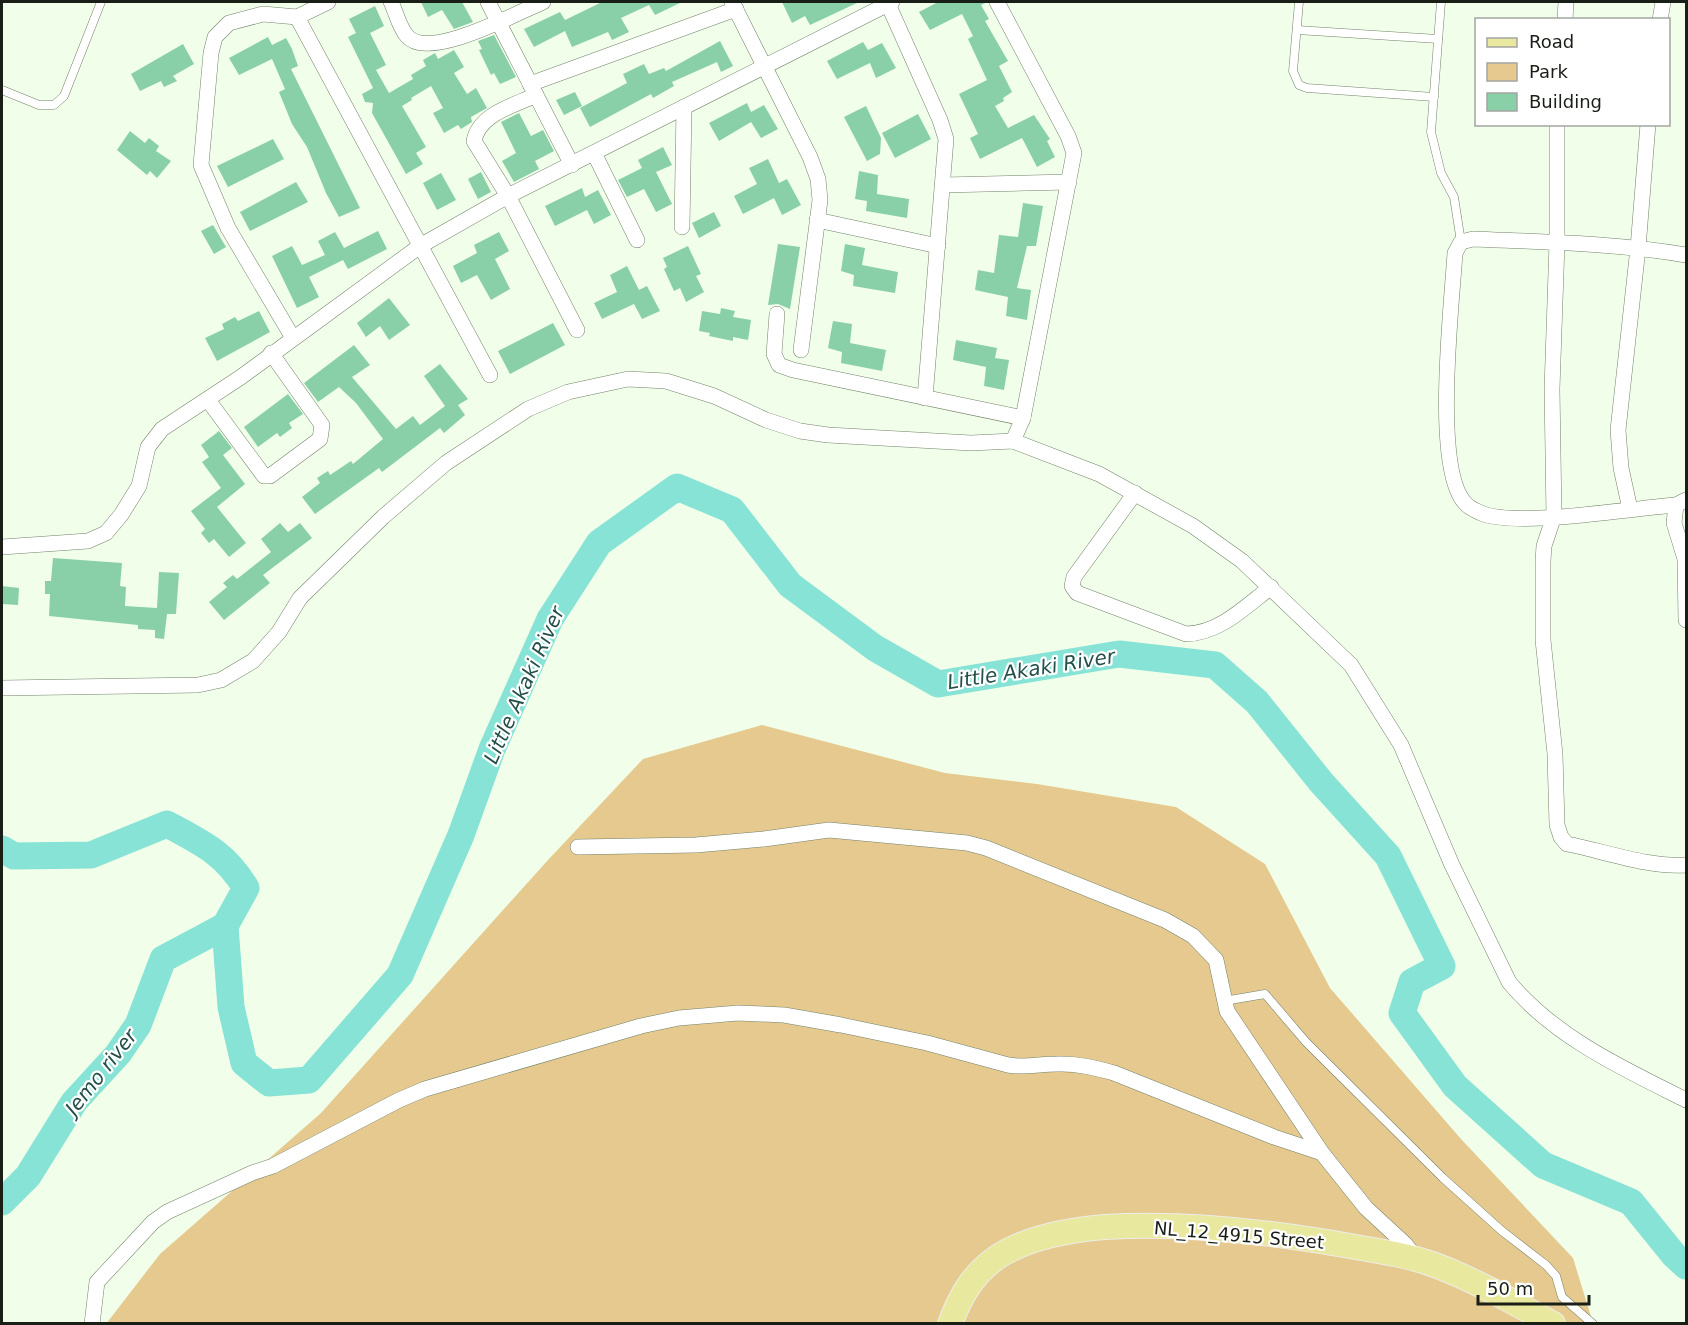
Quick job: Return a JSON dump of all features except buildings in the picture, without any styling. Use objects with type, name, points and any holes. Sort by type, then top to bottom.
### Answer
[{"type":"main road","name":"NL_12_4915 Street","points":[[950,1323],[962,1293],[984,1268],[998,1257],[1049,1235],[1138,1227],[1247,1233],[1334,1243],[1418,1260],[1451,1272],[1553,1323]]},
{"type":"main road","name":"NL_12_4915 Street","points":[[957,1323],[976,1288],[1005,1262],[1051,1243],[1108,1235],[1201,1238],[1275,1245],[1384,1260],[1447,1279],[1536,1323]]},
{"type":"street","points":[[293,338],[228,228],[201,165],[214,37],[229,23],[263,14],[297,17],[326,2]]},
{"type":"street","points":[[391,2],[407,37],[418,43],[435,44],[457,39],[543,2]]},
{"type":"street","points":[[489,2],[572,165]]},
{"type":"street","points":[[997,2],[1068,136],[1074,153],[1023,418],[1013,441]]},
{"type":"street","points":[[1565,18],[1566,2]]},
{"type":"street","points":[[1660,18],[1663,2]]},
{"type":"street","points":[[2,547],[88,542],[106,533],[121,515],[139,486],[148,447],[162,429],[208,400],[420,246],[508,196],[764,66],[868,7],[890,3],[940,120],[945,139],[944,185],[925,398]]},
{"type":"street","points":[[577,330],[508,196],[474,141],[476,129],[485,120],[533,89],[734,5],[810,157],[818,179],[820,200],[801,350]]},
{"type":"street","points":[[297,17],[490,375]]},
{"type":"street","points":[[682,227],[684,107]]},
{"type":"street","points":[[1557,126],[1557,243],[1552,389],[1554,516],[1544,546],[1543,640],[1555,754],[1557,825],[1560,837],[1567,844],[1651,863],[1670,866],[1686,865]]},
{"type":"street","points":[[1630,509],[1621,468],[1618,430],[1638,248],[1648,126]]},
{"type":"street","points":[[594,153],[637,240]]},
{"type":"street","points":[[944,185],[1069,182]]},
{"type":"street","points":[[817,220],[938,246]]},
{"type":"street","points":[[1686,255],[1638,248],[1557,243],[1473,239],[1461,242],[1455,253],[1445,415],[1452,475],[1465,504],[1483,514],[1511,519],[1630,509],[1681,502],[1674,523],[1685,559],[1686,620]]},
{"type":"street","points":[[777,314],[774,354],[779,364],[793,370],[1023,418]]},
{"type":"street","points":[[208,400],[264,476],[270,476],[320,439],[322,425],[271,353]]},
{"type":"street","points":[[2,688],[198,685],[221,680],[239,671],[254,661],[279,632],[300,598],[383,517],[446,463],[528,409],[568,392],[628,379],[666,381],[714,396],[766,420],[828,435],[971,443],[1013,441],[1099,474],[1193,526],[1242,561],[1351,665],[1371,693],[1401,745],[1452,865],[1509,982],[1522,997],[1559,1029],[1639,1077],[1686,1100]]},
{"type":"street","points":[[1135,493],[1074,577],[1072,586],[1077,593],[1186,634],[1201,634],[1216,628],[1271,587]]},
{"type":"street","points":[[578,847],[696,845],[829,830],[967,843],[986,848],[1165,920],[1193,936],[1216,960],[1227,1011],[1322,1153],[1366,1208],[1405,1244],[1418,1260]]},
{"type":"street","points":[[92,1323],[97,1282],[153,1222],[167,1212],[252,1173],[273,1166],[416,1093],[641,1026],[679,1018],[738,1013],[784,1015],[927,1043],[1008,1065],[1022,1067],[1064,1064],[1091,1067],[1114,1073],[1274,1137],[1322,1153]]},
{"type":"lane","points":[[2,90],[39,105],[54,105],[64,96],[101,2]]},
{"type":"lane","points":[[1299,2],[1293,71],[1299,85],[1306,88],[1434,98]]},
{"type":"lane","points":[[1441,2],[1431,132],[1439,165],[1454,196],[1461,242]]},
{"type":"lane","points":[[1297,30],[1438,39]]},
{"type":"lane","points":[[1224,1001],[1265,994],[1306,1042],[1443,1178],[1502,1231],[1546,1265],[1556,1276],[1562,1297],[1593,1323]]},
{"type":"green space","points":[[762,725],[945,773],[1037,784],[1176,807],[1265,864],[1330,988],[1461,1139],[1573,1258],[1593,1323],[106,1324],[160,1254],[321,1113],[548,860],[643,759]]},
{"type":"waterway","name":"Little Akaki River","points":[[2,849],[14,856],[91,855],[167,824],[212,850],[230,866],[246,888],[225,926],[231,1007],[244,1063],[269,1083],[309,1080],[400,975],[461,835],[492,749],[550,619],[599,543],[677,487],[732,510],[790,585],[875,648],[938,684],[1119,654],[1215,665],[1257,702],[1321,782],[1388,856],[1442,966],[1412,982],[1402,1013],[1455,1086],[1543,1165],[1631,1202],[1674,1255],[1686,1266]]},
{"type":"waterway","name":"Jemo river","points":[[2,1202],[28,1176],[74,1102],[118,1054],[138,1025],[163,959],[225,926]]}]
